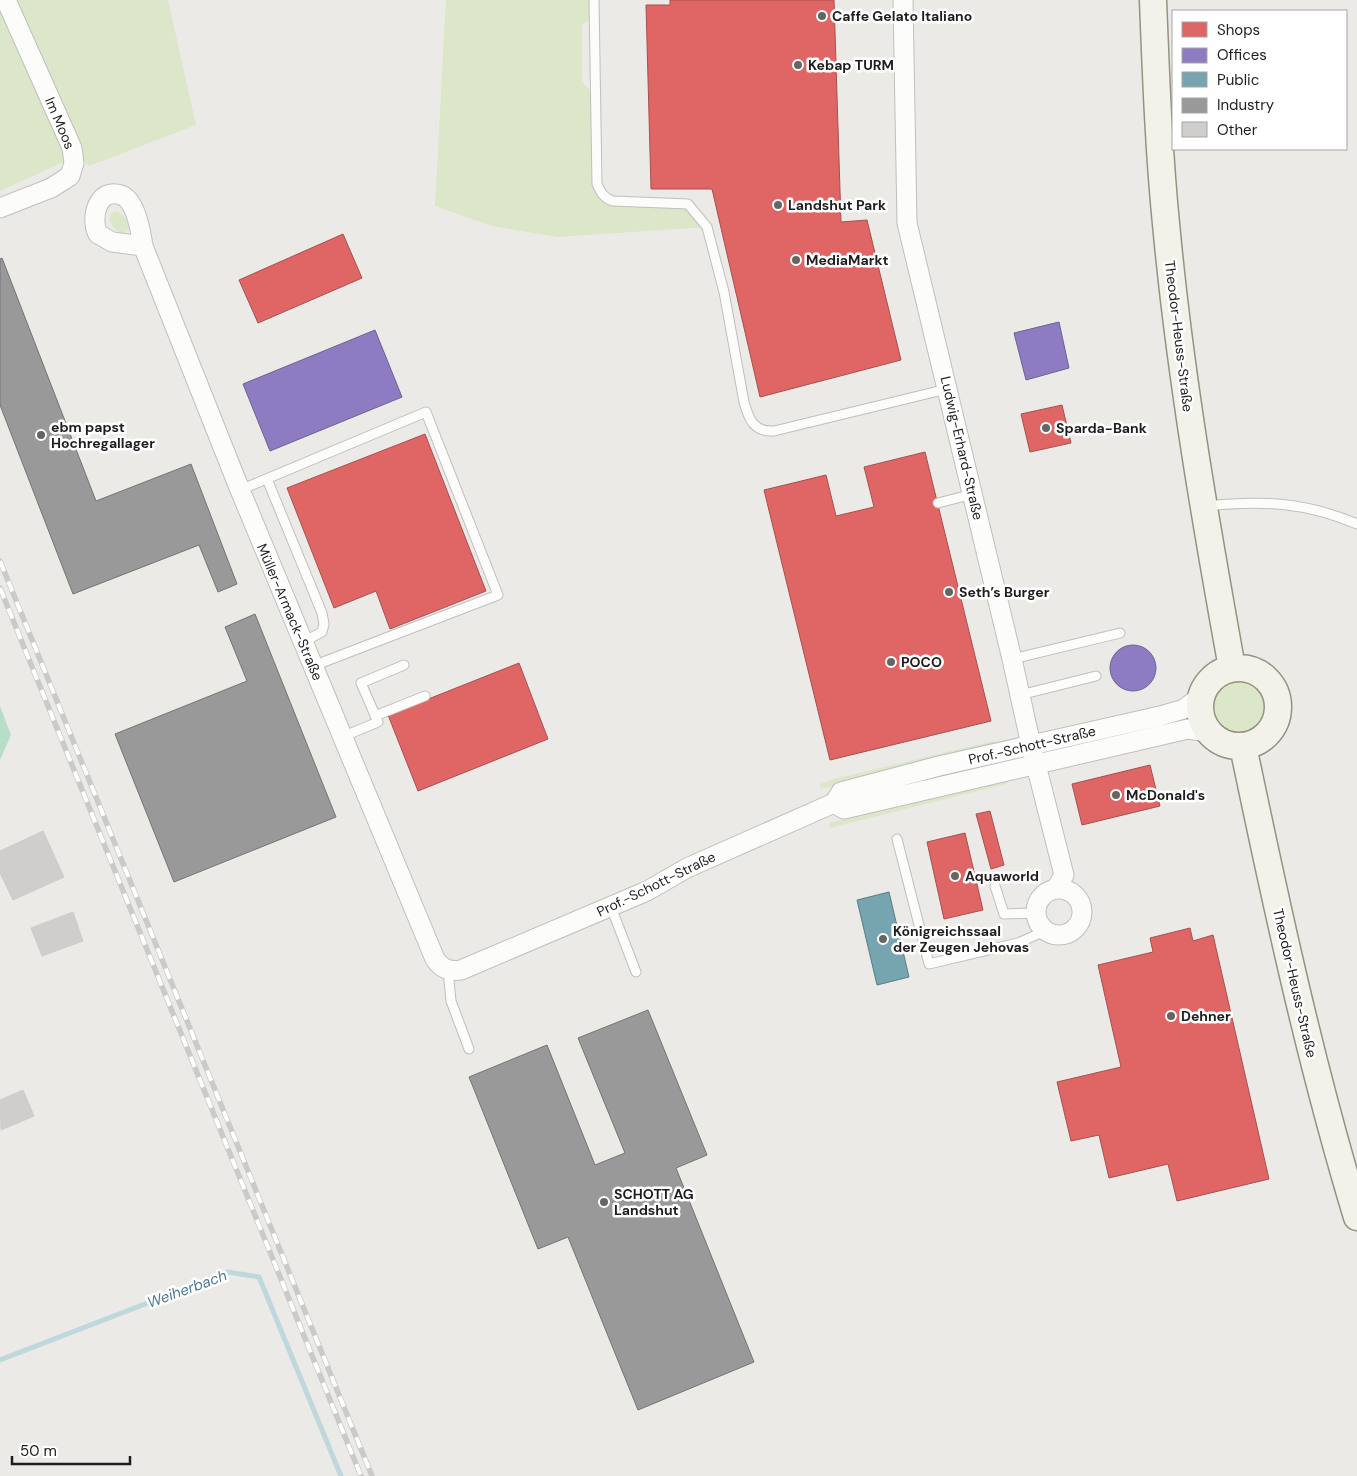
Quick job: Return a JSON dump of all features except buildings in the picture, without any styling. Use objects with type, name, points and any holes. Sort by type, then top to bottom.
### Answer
[{"type":"main road","name":"Theodor-Heuss-Straße","points":[[1153,0],[1166,232],[1180,355],[1232,668]]},
{"type":"main road","points":[[1232,668],[1250,670],[1266,678],[1278,702],[1273,728],[1260,740],[1244,746],[1224,744],[1208,732],[1200,715],[1201,696],[1213,678],[1232,668]]},
{"type":"main road","name":"Theodor-Heuss-Straße","points":[[1244,746],[1306,1032],[1335,1146],[1357,1217]]},
{"type":"street","name":"Im Moos","points":[[0,208],[70,176],[75,158],[6,0]]},
{"type":"street","name":"Ludwig-Erhard-Straße","points":[[902,0],[907,223],[973,494],[1031,745],[1064,875],[1056,889]]},
{"type":"street","name":"Müller-Armack-Straße","points":[[143,246],[240,490],[435,959],[440,966],[448,970]]},
{"type":"street","name":"Prof.-Schott-Straße","points":[[448,970],[461,970],[647,891],[687,868],[762,833],[834,803],[841,792],[939,766],[1178,711],[1190,705],[1201,696]]},
{"type":"street","name":"Prof.-Schott-Straße","points":[[834,803],[844,809],[1188,729],[1208,732]]},
{"type":"street","points":[[1056,889],[1074,895],[1081,907],[1080,920],[1073,931],[1067,934],[1054,935],[1045,931],[1040,926],[1036,913],[1039,900],[1056,889]]},
{"type":"lane","points":[[594,0],[597,184],[605,198],[613,202],[688,204],[707,228],[724,292],[749,418],[755,427],[764,431],[774,431],[948,389]]},
{"type":"lane","points":[[240,490],[426,412],[498,595],[313,666]]},
{"type":"lane","points":[[267,479],[322,613],[324,624],[322,632],[303,642]]},
{"type":"lane","points":[[938,503],[973,494]]},
{"type":"lane","points":[[1204,506],[1284,503],[1317,509],[1357,524]]},
{"type":"lane","points":[[1012,659],[1120,633]]},
{"type":"lane","points":[[342,737],[378,722],[362,683],[404,665]]},
{"type":"lane","points":[[1019,695],[1096,676]]},
{"type":"lane","points":[[375,716],[425,696]]},
{"type":"lane","points":[[897,838],[929,964],[1018,944],[1045,931]]},
{"type":"lane","points":[[995,886],[1004,914],[1036,913]]},
{"type":"lane","points":[[611,906],[636,972]]},
{"type":"lane","points":[[448,970],[451,1001],[469,1049]]},
{"type":"green space","points":[[0,0],[168,0],[196,125],[89,166],[79,155],[0,191]]},
{"type":"green space","points":[[446,0],[594,0],[595,19],[582,24],[582,82],[596,96],[598,176],[605,198],[688,204],[707,227],[557,237],[492,226],[435,206]]},
{"type":"green space","points":[[113,212],[118,212],[127,219],[129,229],[125,233],[116,230],[112,225],[110,216]]},
{"type":"green space","points":[[1232,677],[1244,677],[1260,686],[1267,696],[1269,708],[1267,720],[1260,730],[1244,739],[1232,739],[1221,734],[1212,725],[1207,714],[1207,702],[1212,691],[1221,682]]},
{"type":"green space","points":[[0,706],[11,735],[0,760]]},
{"type":"green space","points":[[993,741],[1002,745],[987,747],[821,789],[820,784],[834,779]]},
{"type":"green space","points":[[1010,778],[1006,784],[830,828],[829,823]]},
{"type":"waterway","name":"Weiherbach","points":[[0,1360],[228,1272],[259,1277],[341,1476]]},
{"type":"railway","points":[[0,561],[372,1476]]},
{"type":"railway","points":[[0,588],[361,1476]]},
{"type":"place","name":"Caffe Gelato Italiano","points":[[822,16]]},
{"type":"place","name":"Kebap TURM","points":[[798,65]]},
{"type":"place","name":"Landshut Park","points":[[778,205]]},
{"type":"place","name":"MediaMarkt","points":[[796,260]]},
{"type":"place","name":"Sparda-Bank","points":[[1046,428]]},
{"type":"place","name":"ebm papst Hochregallager","points":[[41,435]]},
{"type":"place","name":"Seth’s Burger","points":[[949,592]]},
{"type":"place","name":"POCO","points":[[891,662]]},
{"type":"place","name":"McDonald's","points":[[1116,795]]},
{"type":"place","name":"Aquaworld","points":[[955,876]]},
{"type":"place","name":"Königreichssaal der Zeugen Jehovas","points":[[883,939]]},
{"type":"place","name":"Dehner","points":[[1171,1016]]},
{"type":"place","name":"SCHOTT AG Landshut","points":[[604,1202]]}]
